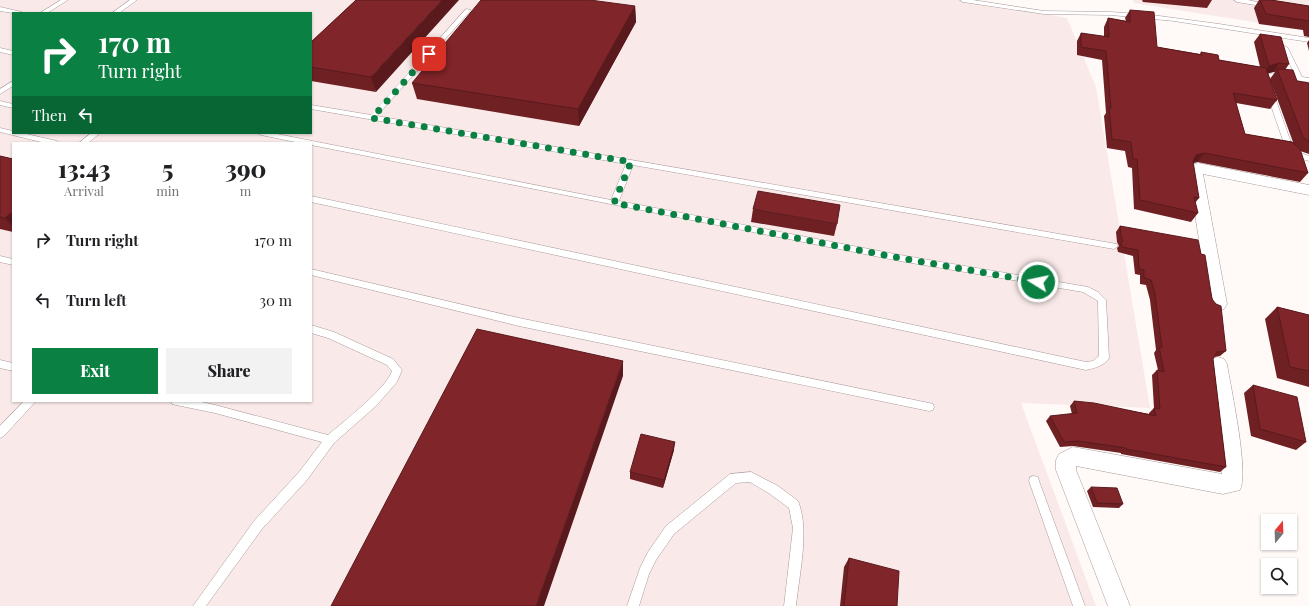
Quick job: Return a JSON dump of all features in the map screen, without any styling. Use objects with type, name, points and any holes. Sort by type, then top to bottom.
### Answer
[{"type":"street","points":[[1218,304],[1195,172],[1196,168],[1309,190]]},
{"type":"street","points":[[1119,606],[1066,470],[1066,460],[1073,456],[1223,484],[1233,483],[1232,461],[1218,364]]},
{"type":"lane","points":[[45,12],[65,0]]},
{"type":"lane","points":[[116,12],[134,0]]},
{"type":"lane","points":[[963,0],[1056,13],[1091,12],[1137,16],[1309,40]]},
{"type":"lane","points":[[1237,0],[1273,6]]},
{"type":"lane","points":[[0,9],[15,12]]},
{"type":"lane","points":[[372,118],[468,10]]},
{"type":"lane","points":[[1285,48],[1299,78]]},
{"type":"lane","points":[[0,50],[12,53]]},
{"type":"lane","points":[[1309,80],[1273,75],[1264,77],[1290,149],[1295,154],[1309,159]]},
{"type":"lane","points":[[2,89],[12,84]]},
{"type":"lane","points":[[0,103],[12,106]]},
{"type":"lane","points":[[312,107],[1114,246]]},
{"type":"lane","points":[[0,130],[12,133]]},
{"type":"lane","points":[[17,134],[50,142]]},
{"type":"lane","points":[[84,142],[95,134]]},
{"type":"lane","points":[[266,134],[306,142]]},
{"type":"lane","points":[[312,143],[900,258],[1085,289],[1095,294],[1102,300],[1104,358],[1095,364],[1086,366],[312,199]]},
{"type":"lane","points":[[614,203],[631,162]]},
{"type":"lane","points":[[0,259],[12,262]]},
{"type":"lane","points":[[312,272],[519,322],[929,407]]},
{"type":"lane","points":[[200,606],[258,525],[303,476],[330,440],[372,404],[394,379],[397,370],[390,362],[331,335],[312,329]]},
{"type":"lane","points":[[0,364],[12,367]]},
{"type":"lane","points":[[0,433],[30,402]]},
{"type":"lane","points":[[181,402],[215,409],[330,440]]},
{"type":"lane","points":[[633,606],[644,572],[652,556],[670,530],[734,478],[751,477],[774,490],[794,505],[799,528],[790,606]]},
{"type":"lane","points":[[1034,481],[1079,606]]},
{"type":"shaded area","points":[[0,0],[974,0],[1067,18],[1096,87],[1150,408],[1021,403],[1096,606],[0,606]]},
{"type":"shaded area","points":[[1133,0],[1309,0],[1309,31],[1134,3]]},
{"type":"building","points":[[356,0],[442,0],[371,77],[312,67],[312,41]]},
{"type":"building","points":[[481,0],[590,0],[635,6],[578,109],[412,83]]},
{"type":"building","points":[[1260,0],[1271,0],[1309,6],[1309,21],[1266,14]]},
{"type":"building","points":[[1130,10],[1154,12],[1157,47],[1202,55],[1201,52],[1218,55],[1219,60],[1266,68],[1277,100],[1233,93],[1245,134],[1292,142],[1300,149],[1308,173],[1204,153],[1196,155],[1193,161],[1199,198],[1194,197],[1198,213],[1140,200],[1137,159],[1133,159],[1131,142],[1112,139],[1106,51],[1081,47],[1081,33],[1109,37],[1108,18],[1130,22]]},
{"type":"building","points":[[1260,34],[1281,37],[1289,64],[1279,63],[1269,66]]},
{"type":"building","points":[[1277,69],[1293,70],[1297,81],[1309,83],[1309,141],[1303,137]]},
{"type":"building","points":[[0,156],[12,159],[12,213],[5,218],[0,217]]},
{"type":"building","points":[[758,191],[840,205],[837,224],[753,209]]},
{"type":"building","points":[[1120,226],[1198,240],[1201,254],[1205,255],[1212,299],[1216,304],[1221,306],[1226,351],[1217,352],[1213,359],[1226,467],[1126,448],[1078,441],[1064,442],[1050,416],[1077,413],[1074,401],[1094,403],[1156,416],[1154,408],[1160,409],[1157,370],[1164,372],[1159,347],[1162,348],[1155,294],[1151,280],[1144,278],[1144,270],[1139,269],[1138,250],[1122,247],[1121,243],[1123,241]]},
{"type":"building","points":[[1277,307],[1309,315],[1309,371],[1290,367]]},
{"type":"building","points":[[477,329],[623,361],[536,606],[331,606]]},
{"type":"building","points":[[1253,385],[1297,397],[1306,442],[1260,429]]},
{"type":"building","points":[[641,434],[675,442],[664,480],[630,472]]},
{"type":"building","points":[[1091,487],[1117,488],[1123,504],[1097,503]]},
{"type":"building","points":[[849,558],[899,571],[897,606],[844,606]]},
{"type":"route","points":[[429,54],[372,118],[631,162],[614,203],[900,258],[1038,282]]}]
